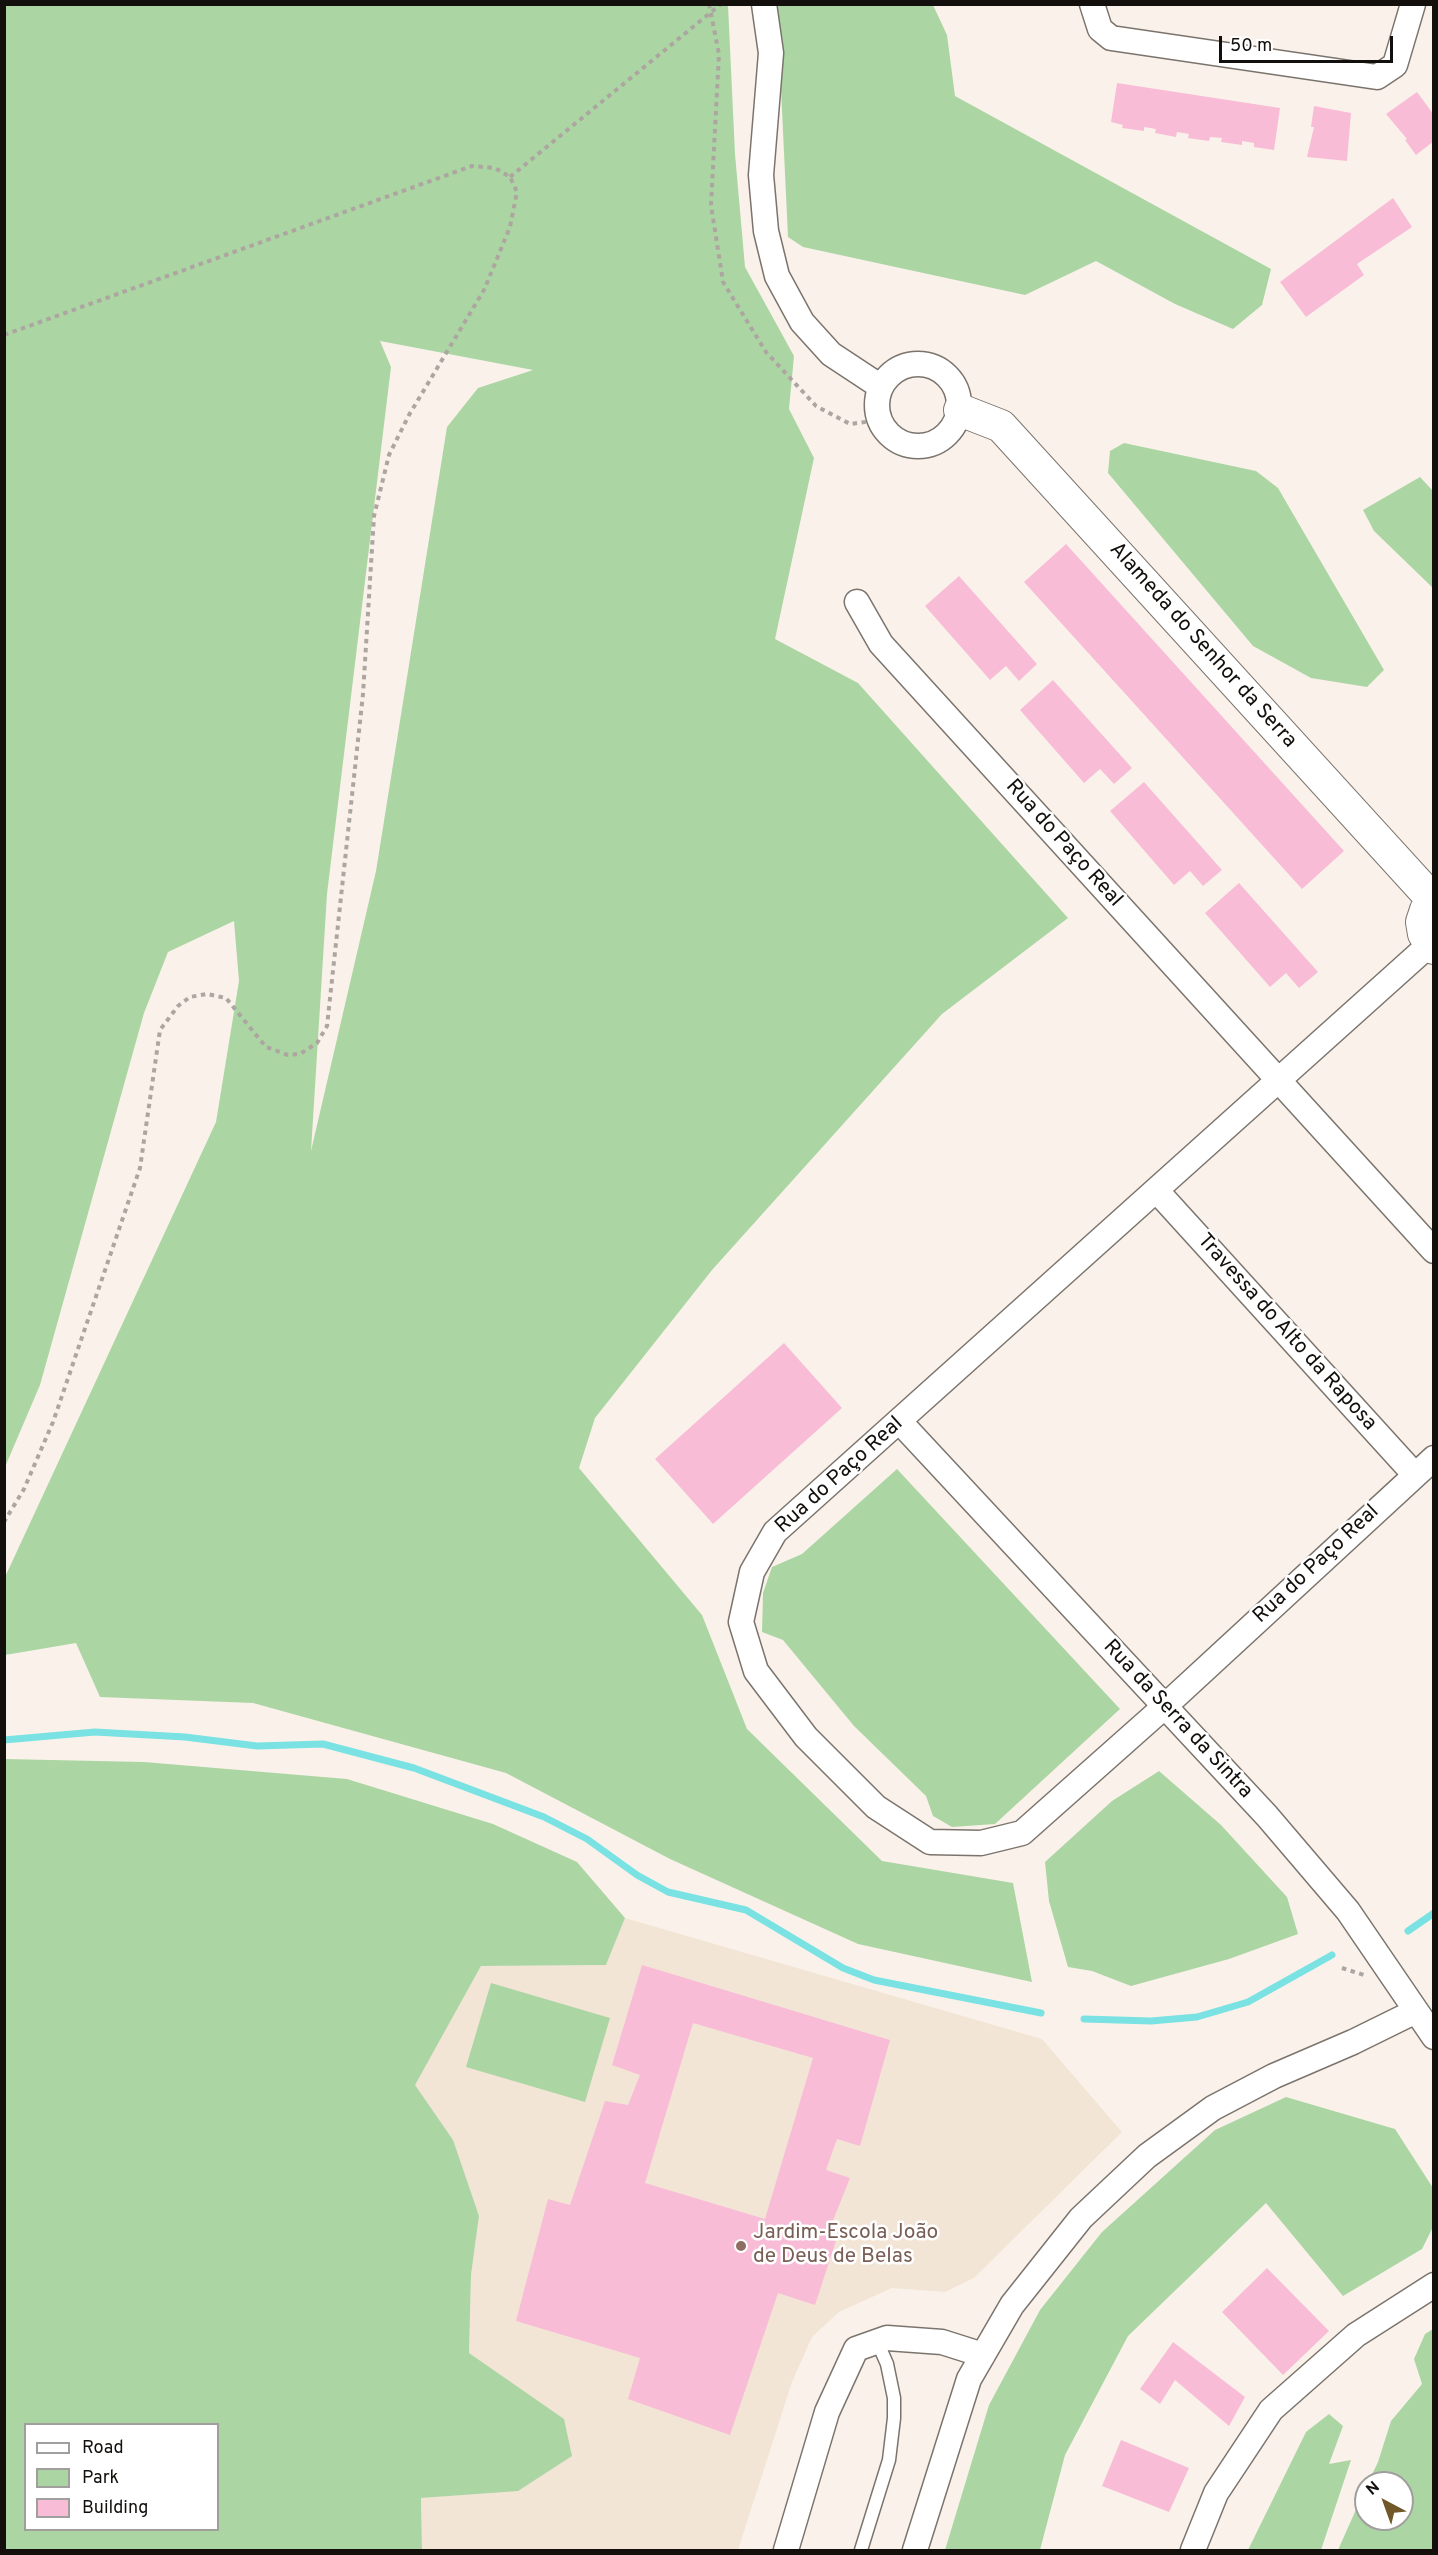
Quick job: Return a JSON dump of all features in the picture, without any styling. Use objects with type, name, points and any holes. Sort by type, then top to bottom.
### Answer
[{"type":"street","points":[[764,4],[771,53],[761,175],[766,231],[777,276],[802,322],[831,354],[880,387]]},
{"type":"street","points":[[1092,4],[1100,29],[1111,38],[1377,77],[1395,65],[1413,4]]},
{"type":"street","points":[[922,363],[938,368],[951,378],[959,393],[960,410],[955,424],[939,440],[918,446],[903,443],[889,434],[880,420],[877,404],[880,387],[890,374],[905,365],[922,363]]},
{"type":"street","name":"Alameda do Senhor da Serra","points":[[960,410],[1001,426],[1433,899]]},
{"type":"street","name":"Rua do Paço Real","points":[[857,602],[881,644],[1434,1251]]},
{"type":"street","points":[[1431,947],[1424,934],[1422,922],[1433,899]]},
{"type":"street","name":"Rua do Paço Real","points":[[1431,947],[1278,1080],[775,1533],[752,1572],[741,1622],[756,1671],[806,1737],[876,1807],[930,1842],[981,1843],[1022,1833],[1164,1707],[1434,1458]]},
{"type":"street","name":"Travessa do Alto da Raposa","points":[[1156,1190],[1415,1475]]},
{"type":"street","name":"Rua da Serra da Sintra","points":[[900,1422],[1267,1816],[1348,1911],[1434,2037]]},
{"type":"street","points":[[915,2550],[969,2379],[1012,2305],[1080,2218],[1147,2156],[1213,2108],[1274,2076],[1353,2042],[1416,2011]]},
{"type":"street","points":[[1193,2550],[1216,2493],[1271,2410],[1356,2335],[1434,2285]]},
{"type":"street","points":[[786,2550],[827,2412],[856,2349],[887,2338],[942,2342],[983,2355]]},
{"type":"lane","points":[[861,2550],[889,2460],[894,2418],[892,2386],[887,2364],[877,2341]]},
{"type":"path","points":[[709,4],[711,12]]},
{"type":"path","points":[[510,177],[721,4]]},
{"type":"path","points":[[4,335],[472,166],[495,168],[510,177],[517,192],[510,227],[484,290],[404,425],[389,455],[374,516],[363,694],[327,1026],[317,1043],[300,1054],[288,1055],[266,1047],[226,998],[207,994],[190,997],[177,1006],[160,1030],[140,1168],[53,1422],[24,1489],[4,1522]]},
{"type":"shaded area","name":"Jardim-Escola João de Deus de Belas","points":[[625,1918],[1042,2039],[1122,2132],[974,2278],[945,2292],[892,2288],[839,2312],[812,2337],[792,2382],[738,2550],[422,2550],[421,2498],[457,2495],[511,2383],[469,2353],[471,2275],[479,2216],[414,2085],[481,1966],[606,1965]]},
{"type":"green space","points":[[4,5],[728,5],[735,154],[745,267],[794,356],[789,409],[814,458],[775,639],[858,683],[1068,918],[942,1014],[712,1270],[595,1418],[579,1468],[702,1615],[747,1729],[882,1861],[1013,1883],[1032,1982],[858,1944],[670,1859],[506,1773],[253,1703],[100,1697],[76,1643],[5,1655],[5,1577],[216,1122],[239,981],[234,921],[168,952],[144,1013],[40,1385],[5,1467]],"holes":[[[380,341],[533,370],[478,388],[447,427],[376,871],[311,1151],[327,894],[391,367]]]},
{"type":"green space","points":[[777,5],[933,5],[947,35],[955,96],[1271,269],[1262,305],[1233,329],[1175,304],[1096,261],[1025,295],[803,247],[788,237]]},
{"type":"green space","points":[[1124,443],[1256,471],[1278,488],[1384,670],[1367,687],[1311,678],[1253,646],[1108,473],[1110,451]]},
{"type":"green space","points":[[1420,477],[1433,491],[1433,588],[1374,531],[1363,510]]},
{"type":"green space","points":[[897,1469],[1120,1709],[995,1824],[952,1827],[933,1816],[926,1796],[854,1726],[783,1640],[762,1632],[763,1593],[772,1567],[802,1554]]},
{"type":"green space","points":[[5,1759],[144,1762],[347,1779],[493,1824],[577,1862],[625,1918],[606,1965],[481,1966],[415,2085],[453,2140],[479,2216],[471,2275],[469,2353],[564,2419],[572,2456],[518,2491],[421,2498],[422,2550],[5,2550]]},
{"type":"green space","points":[[1159,1771],[1221,1825],[1287,1897],[1298,1934],[1229,1959],[1131,1986],[1092,1971],[1068,1967],[1049,1901],[1045,1862],[1112,1801]]},
{"type":"green space","points":[[491,1983],[610,2018],[585,2102],[466,2067]]},
{"type":"green space","points":[[1286,2097],[1395,2129],[1433,2188],[1433,2227],[1422,2249],[1343,2296],[1266,2203],[1128,2336],[1065,2455],[1040,2550],[945,2550],[989,2405],[1040,2310],[1102,2232],[1215,2130]]},
{"type":"green space","points":[[1433,2329],[1433,2550],[1338,2550],[1354,2514],[1354,2531],[1414,2531],[1414,2471],[1374,2471],[1391,2421],[1422,2384],[1414,2359],[1425,2334]]},
{"type":"green space","points":[[1329,2414],[1343,2426],[1329,2464],[1351,2460],[1321,2550],[1248,2550],[1306,2432]]},
{"type":"building","points":[[1117,83],[1280,108],[1274,150],[1254,147],[1254,143],[1242,141],[1242,145],[1221,142],[1222,138],[1210,137],[1209,141],[1188,138],[1189,134],[1177,132],[1176,137],[1155,133],[1156,129],[1144,127],[1144,131],[1122,128],[1123,125],[1111,122]]},
{"type":"building","points":[[1417,92],[1434,115],[1434,141],[1416,155],[1405,140],[1407,139],[1386,114]]},
{"type":"building","points":[[1314,106],[1351,113],[1347,161],[1307,157],[1314,127],[1311,127]]},
{"type":"building","points":[[1393,198],[1412,227],[1357,264],[1364,275],[1306,317],[1280,282]]},
{"type":"building","points":[[1066,544],[1344,851],[1302,889],[1024,582]]},
{"type":"building","points":[[959,576],[1037,664],[1019,681],[1006,666],[990,680],[925,606]]},
{"type":"building","points":[[1053,680],[1132,768],[1114,784],[1100,769],[1084,783],[1020,710]]},
{"type":"building","points":[[1144,782],[1222,870],[1203,886],[1190,871],[1174,885],[1110,811]]},
{"type":"building","points":[[1239,883],[1318,972],[1299,988],[1286,973],[1270,987],[1205,913]]},
{"type":"building","points":[[784,1343],[842,1408],[713,1524],[655,1459]]},
{"type":"building","points":[[642,1965],[890,2040],[860,2146],[837,2139],[826,2170],[850,2178],[826,2238],[836,2241],[815,2305],[778,2293],[730,2435],[628,2399],[640,2358],[516,2321],[548,2199],[570,2205],[605,2101],[628,2105],[640,2075],[612,2065]],"holes":[[[693,2023],[813,2058],[765,2219],[645,2183]]]},
{"type":"building","points":[[1267,2268],[1329,2331],[1283,2375],[1222,2312]]},
{"type":"building","points":[[1173,2342],[1245,2397],[1229,2426],[1175,2380],[1160,2404],[1140,2389]]},
{"type":"building","points":[[1121,2440],[1189,2468],[1169,2512],[1102,2486]]},
{"type":"waterway","points":[[4,1740],[95,1732],[185,1737],[257,1746],[323,1744],[414,1768],[544,1817],[587,1839],[637,1875],[668,1892],[746,1910],[843,1968],[874,1980],[1041,2013]]},
{"type":"waterway","points":[[1408,1931],[1434,1913]]},
{"type":"waterway","points":[[1084,2019],[1151,2021],[1197,2017],[1248,2002],[1332,1955]]},
{"type":"place","name":"Jardim-Escola João de Deus de Belas","points":[[741,2246]]}]
